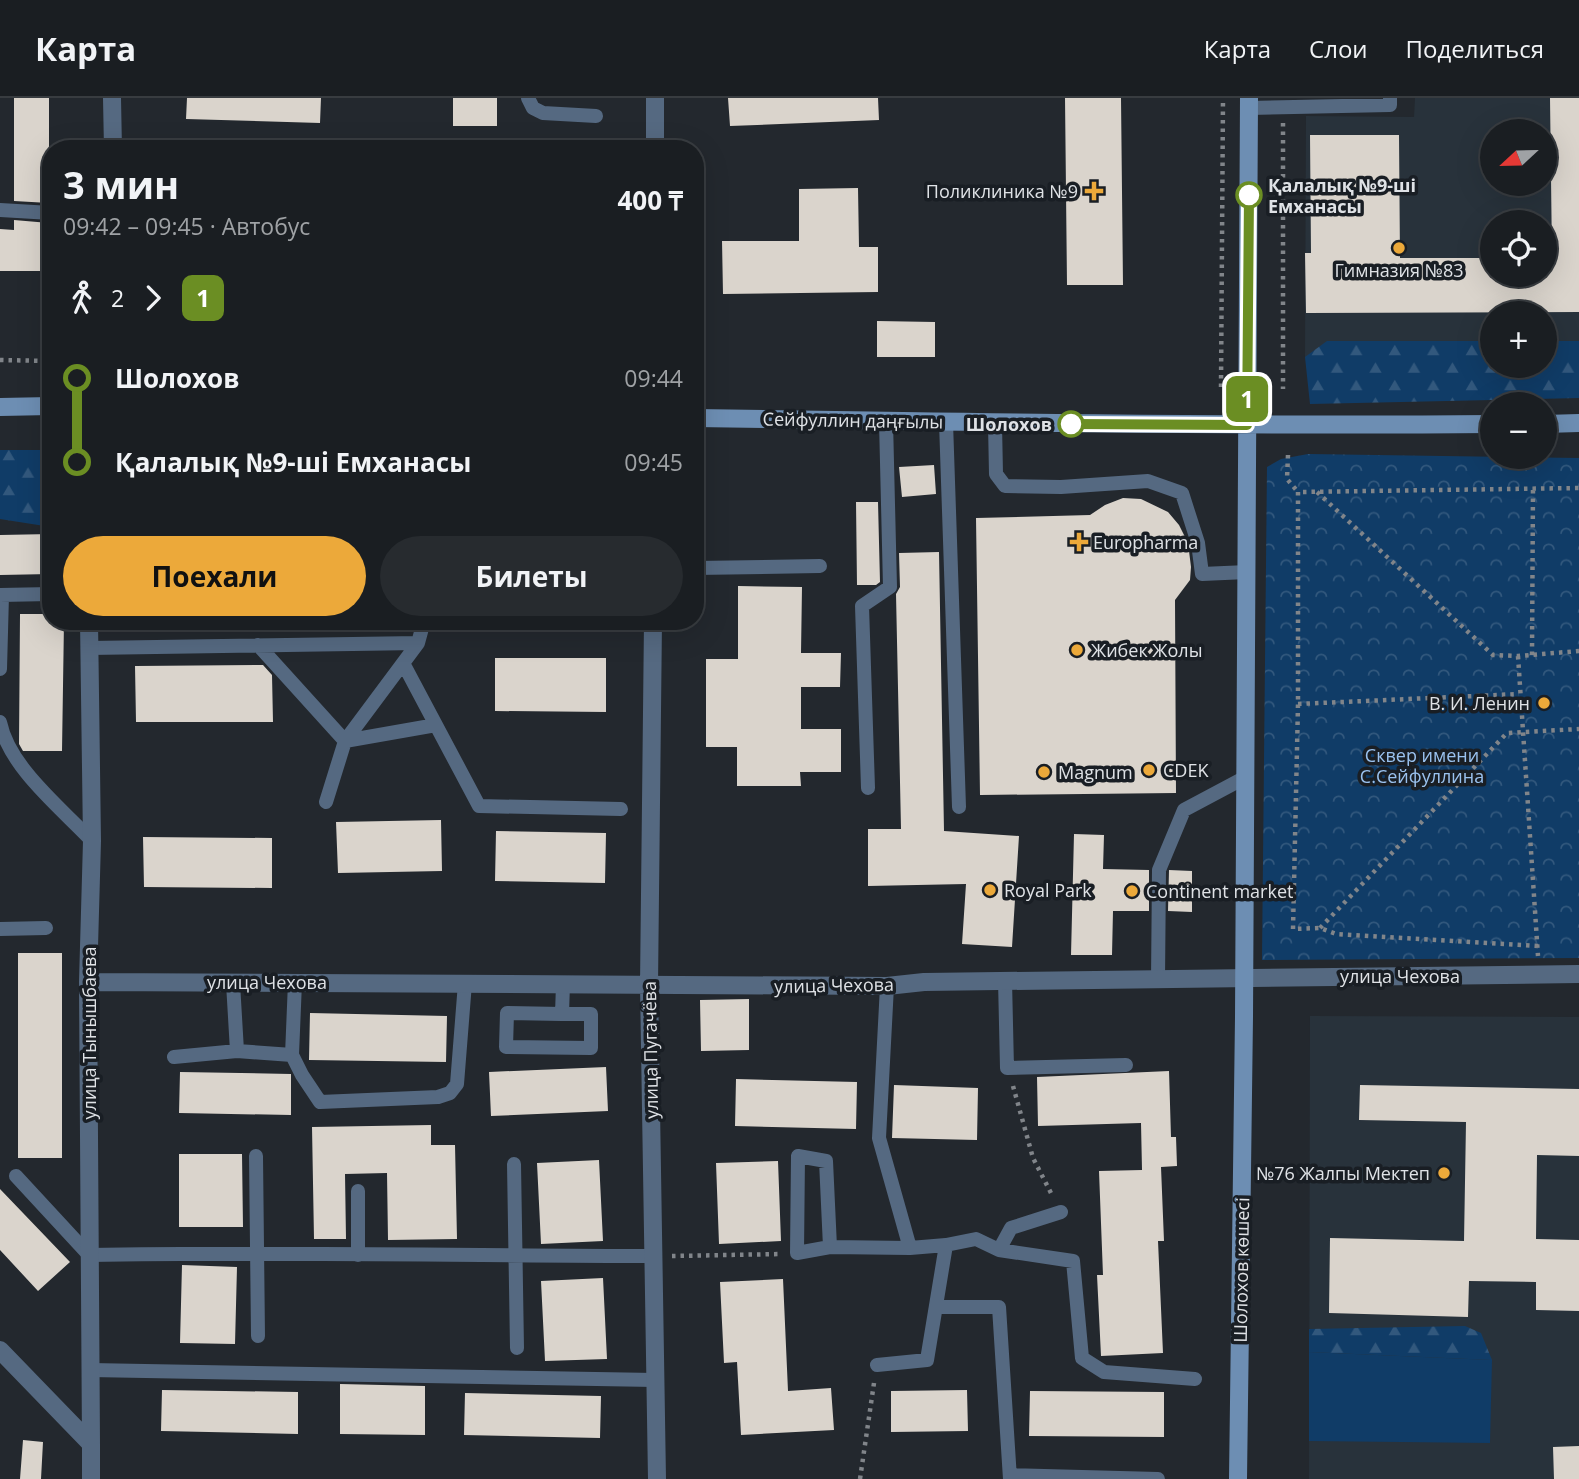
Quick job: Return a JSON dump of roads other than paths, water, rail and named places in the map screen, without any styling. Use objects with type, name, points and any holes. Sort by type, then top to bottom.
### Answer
[{"type":"main road","name":"Шолохов көшесі","points":[[1238,1479],[1249,103]]},
{"type":"main road","points":[[0,407],[42,407]]},
{"type":"main road","name":"Сейфуллин даңғылы","points":[[704,418],[995,424],[1247,425]]},
{"type":"main road","points":[[1557,424],[1579,423]]},
{"type":"main road","points":[[1247,425],[1480,424]]},
{"type":"street","points":[[113,98],[113,140]]},
{"type":"street","points":[[655,98],[655,140]]},
{"type":"street","name":"улица Тынышбаева","points":[[89,630],[92,841],[88,982],[91,1479]]},
{"type":"street","name":"улица Пугачёва","points":[[653,630],[649,985],[657,1479]]},
{"type":"street","name":"улица Чехова","points":[[88,982],[887,986],[924,982],[1005,980],[1579,974]]},
{"type":"street","points":[[0,1350],[91,1444]]},
{"type":"lane","points":[[528,98],[533,108],[543,113],[596,116]]},
{"type":"lane","points":[[1249,103],[1283,107],[1390,105],[1390,98]]},
{"type":"lane","points":[[0,210],[42,212]]},
{"type":"lane","points":[[867,788],[862,606],[890,587],[886,421]]},
{"type":"lane","points":[[946,422],[959,807]]},
{"type":"lane","points":[[995,424],[996,474],[1005,486],[1061,487],[1148,481],[1182,493],[1198,542],[1202,574],[1247,572]]},
{"type":"lane","points":[[704,568],[820,566]]},
{"type":"lane","points":[[0,669],[1,595],[42,594]]},
{"type":"lane","points":[[326,802],[345,741],[418,643],[422,630]]},
{"type":"lane","points":[[89,648],[418,643]]},
{"type":"lane","points":[[258,645],[345,741]]},
{"type":"lane","points":[[403,663],[479,806],[621,809]]},
{"type":"lane","points":[[0,722],[7,747],[17,762],[92,841]]},
{"type":"lane","points":[[345,741],[436,725]]},
{"type":"lane","points":[[1158,980],[1159,870],[1184,810],[1245,777]]},
{"type":"lane","points":[[0,929],[46,928]]},
{"type":"lane","points":[[1005,980],[1007,1068],[1126,1065]]},
{"type":"lane","points":[[233,982],[236,1051]]},
{"type":"lane","points":[[295,982],[292,1055],[320,1101],[445,1096],[454,1089],[458,1078],[466,983]]},
{"type":"lane","points":[[562,1014],[563,985]]},
{"type":"lane","points":[[887,986],[879,1138],[910,1248]]},
{"type":"lane","points":[[507,1013],[562,1014],[591,1014],[591,1048],[506,1047],[507,1013]]},
{"type":"lane","points":[[174,1057],[236,1051],[292,1055]]},
{"type":"lane","points":[[256,1156],[258,1336]]},
{"type":"lane","points":[[830,1247],[826,1161],[798,1156],[797,1254],[830,1247],[910,1248],[946,1245],[976,1238],[999,1250],[1073,1261],[1082,1358],[1104,1373],[1195,1379]]},
{"type":"lane","points":[[514,1164],[517,1348]]},
{"type":"lane","points":[[16,1176],[89,1255],[258,1252],[653,1256]]},
{"type":"lane","points":[[358,1191],[358,1255]]},
{"type":"lane","points":[[999,1250],[1011,1228],[1061,1212]]},
{"type":"lane","points":[[877,1365],[927,1360],[946,1245]]},
{"type":"lane","points":[[937,1307],[999,1307],[1010,1477],[1158,1479]]},
{"type":"lane","points":[[90,1370],[655,1380]]},
{"type":"place","name":"Поликлиника №9","points":[[1094,191]]},
{"type":"place","name":"Қалалық №9-ші Емханасы","points":[[1249,195]]},
{"type":"place","name":"Гимназия №83","points":[[1399,248]]},
{"type":"place","name":"Шолохов","points":[[1071,424]]},
{"type":"place","name":"Europharma","points":[[1079,542]]},
{"type":"place","name":"Жибек Жолы","points":[[1077,650]]},
{"type":"place","name":"В. И. Ленин","points":[[1544,703]]},
{"type":"place","name":"CDEK","points":[[1149,770]]},
{"type":"place","name":"Magnum","points":[[1044,772]]},
{"type":"place","name":"Royal Park","points":[[990,890]]},
{"type":"place","name":"Continent market","points":[[1132,891]]},
{"type":"place","name":"№76 Жалпы Мектеп","points":[[1444,1173]]},
{"type":"park label","name":"Сквер имени С.Сейфуллина","points":[[1422,765]]}]
